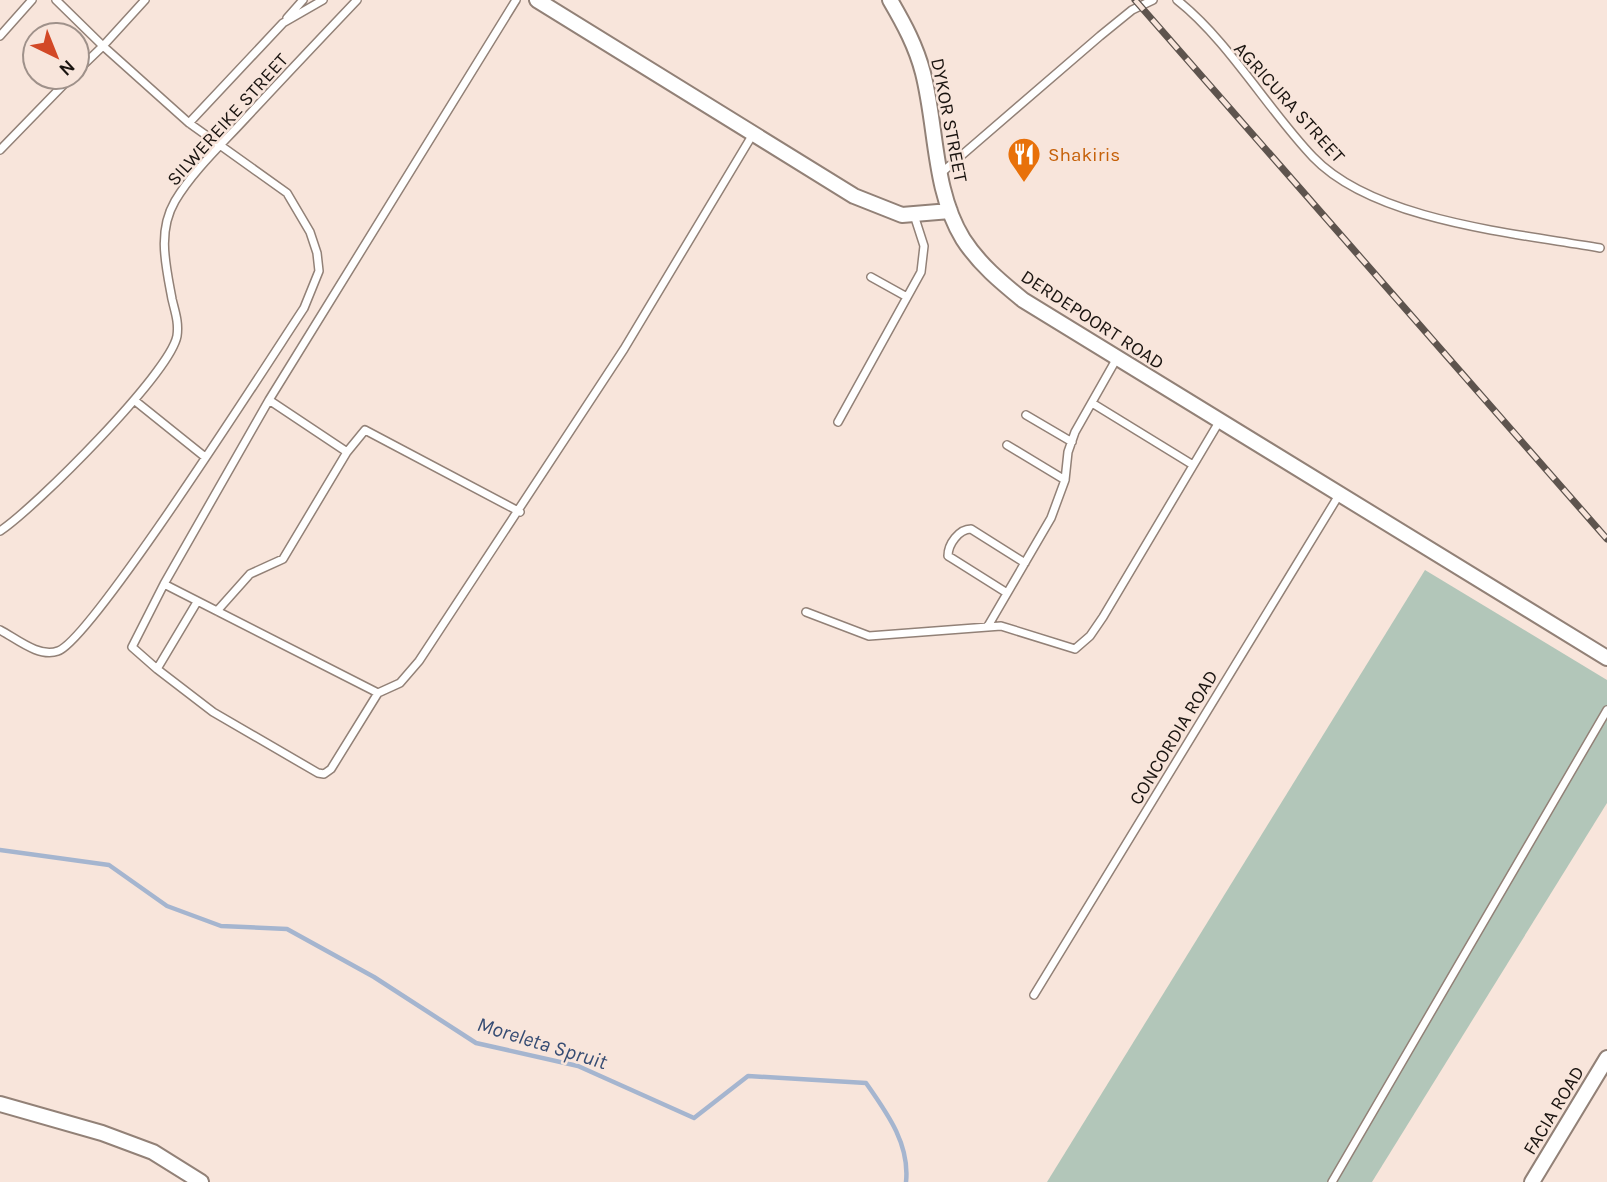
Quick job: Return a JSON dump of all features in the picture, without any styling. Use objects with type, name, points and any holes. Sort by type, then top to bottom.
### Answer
[{"type":"street","points":[[537,0],[854,196],[884,210],[914,215],[950,211]]},
{"type":"street","name":"DYKOR STREET","points":[[890,0],[916,50],[940,174],[950,211]]},
{"type":"street","name":"DERDEPOORT ROAD","points":[[950,211],[964,240],[980,263],[1023,300],[1607,658]]},
{"type":"street","name":"FACIA ROAD","points":[[1532,1182],[1607,1058]]},
{"type":"street","points":[[0,1104],[102,1133],[153,1152],[201,1182]]},
{"type":"lane","points":[[0,36],[32,0]]},
{"type":"lane","points":[[0,630],[40,652],[62,650],[74,640],[111,594],[304,308],[318,271],[317,253],[310,232],[287,193],[189,123],[56,0]]},
{"type":"lane","points":[[91,58],[145,0]]},
{"type":"lane","points":[[189,123],[303,0]]},
{"type":"lane","points":[[283,23],[323,0]]},
{"type":"lane","name":"SILWEREIKE STREET","points":[[134,400],[167,360],[177,338],[178,320],[163,247],[165,224],[175,201],[222,144],[357,0]]},
{"type":"lane","points":[[516,0],[269,400],[164,584],[132,647],[213,712],[324,774],[331,769],[378,693],[408,676],[520,512],[625,349],[753,134]]},
{"type":"lane","points":[[940,174],[1100,36],[1132,10],[1153,0]]},
{"type":"lane","name":"AGRICURA STREET","points":[[1177,0],[1212,36],[1313,157],[1347,184],[1374,197],[1441,219],[1600,248]]},
{"type":"lane","points":[[0,150],[57,91]]},
{"type":"lane","points":[[838,422],[925,259],[924,246],[914,215]]},
{"type":"lane","points":[[871,277],[906,297]]},
{"type":"lane","points":[[988,626],[1051,518],[1065,480],[1072,442],[1116,358]]},
{"type":"lane","points":[[0,531],[17,520],[134,400],[205,457]]},
{"type":"lane","points":[[269,400],[347,452]]},
{"type":"lane","points":[[1092,402],[1194,465]]},
{"type":"lane","points":[[1026,415],[1072,442]]},
{"type":"lane","points":[[806,612],[869,636],[1010,626],[1070,650],[1082,645],[1103,617],[1219,422]]},
{"type":"lane","points":[[217,611],[250,574],[283,559],[361,432],[370,431],[520,512]]},
{"type":"lane","points":[[1007,445],[1065,480]]},
{"type":"lane","name":"CONCORDIA ROAD","points":[[1034,995],[1339,495]]},
{"type":"lane","points":[[1007,593],[948,556],[948,550],[958,534],[971,529],[1025,563]]},
{"type":"lane","points":[[164,584],[378,693]]},
{"type":"lane","points":[[157,669],[197,602]]},
{"type":"lane","points":[[1332,1182],[1607,710]]},
{"type":"green space","points":[[1425,570],[1607,680],[1607,803],[1372,1182],[1047,1182]]},
{"type":"waterway","name":"Moreleta Spruit","points":[[0,850],[109,865],[167,906],[221,926],[287,929],[374,977],[476,1043],[578,1066],[694,1118],[748,1076],[866,1083],[889,1117],[901,1142],[906,1182]]},
{"type":"railway","points":[[1135,0],[1607,539]]},
{"type":"place","name":"Shakiris","points":[[1024,184]]}]
